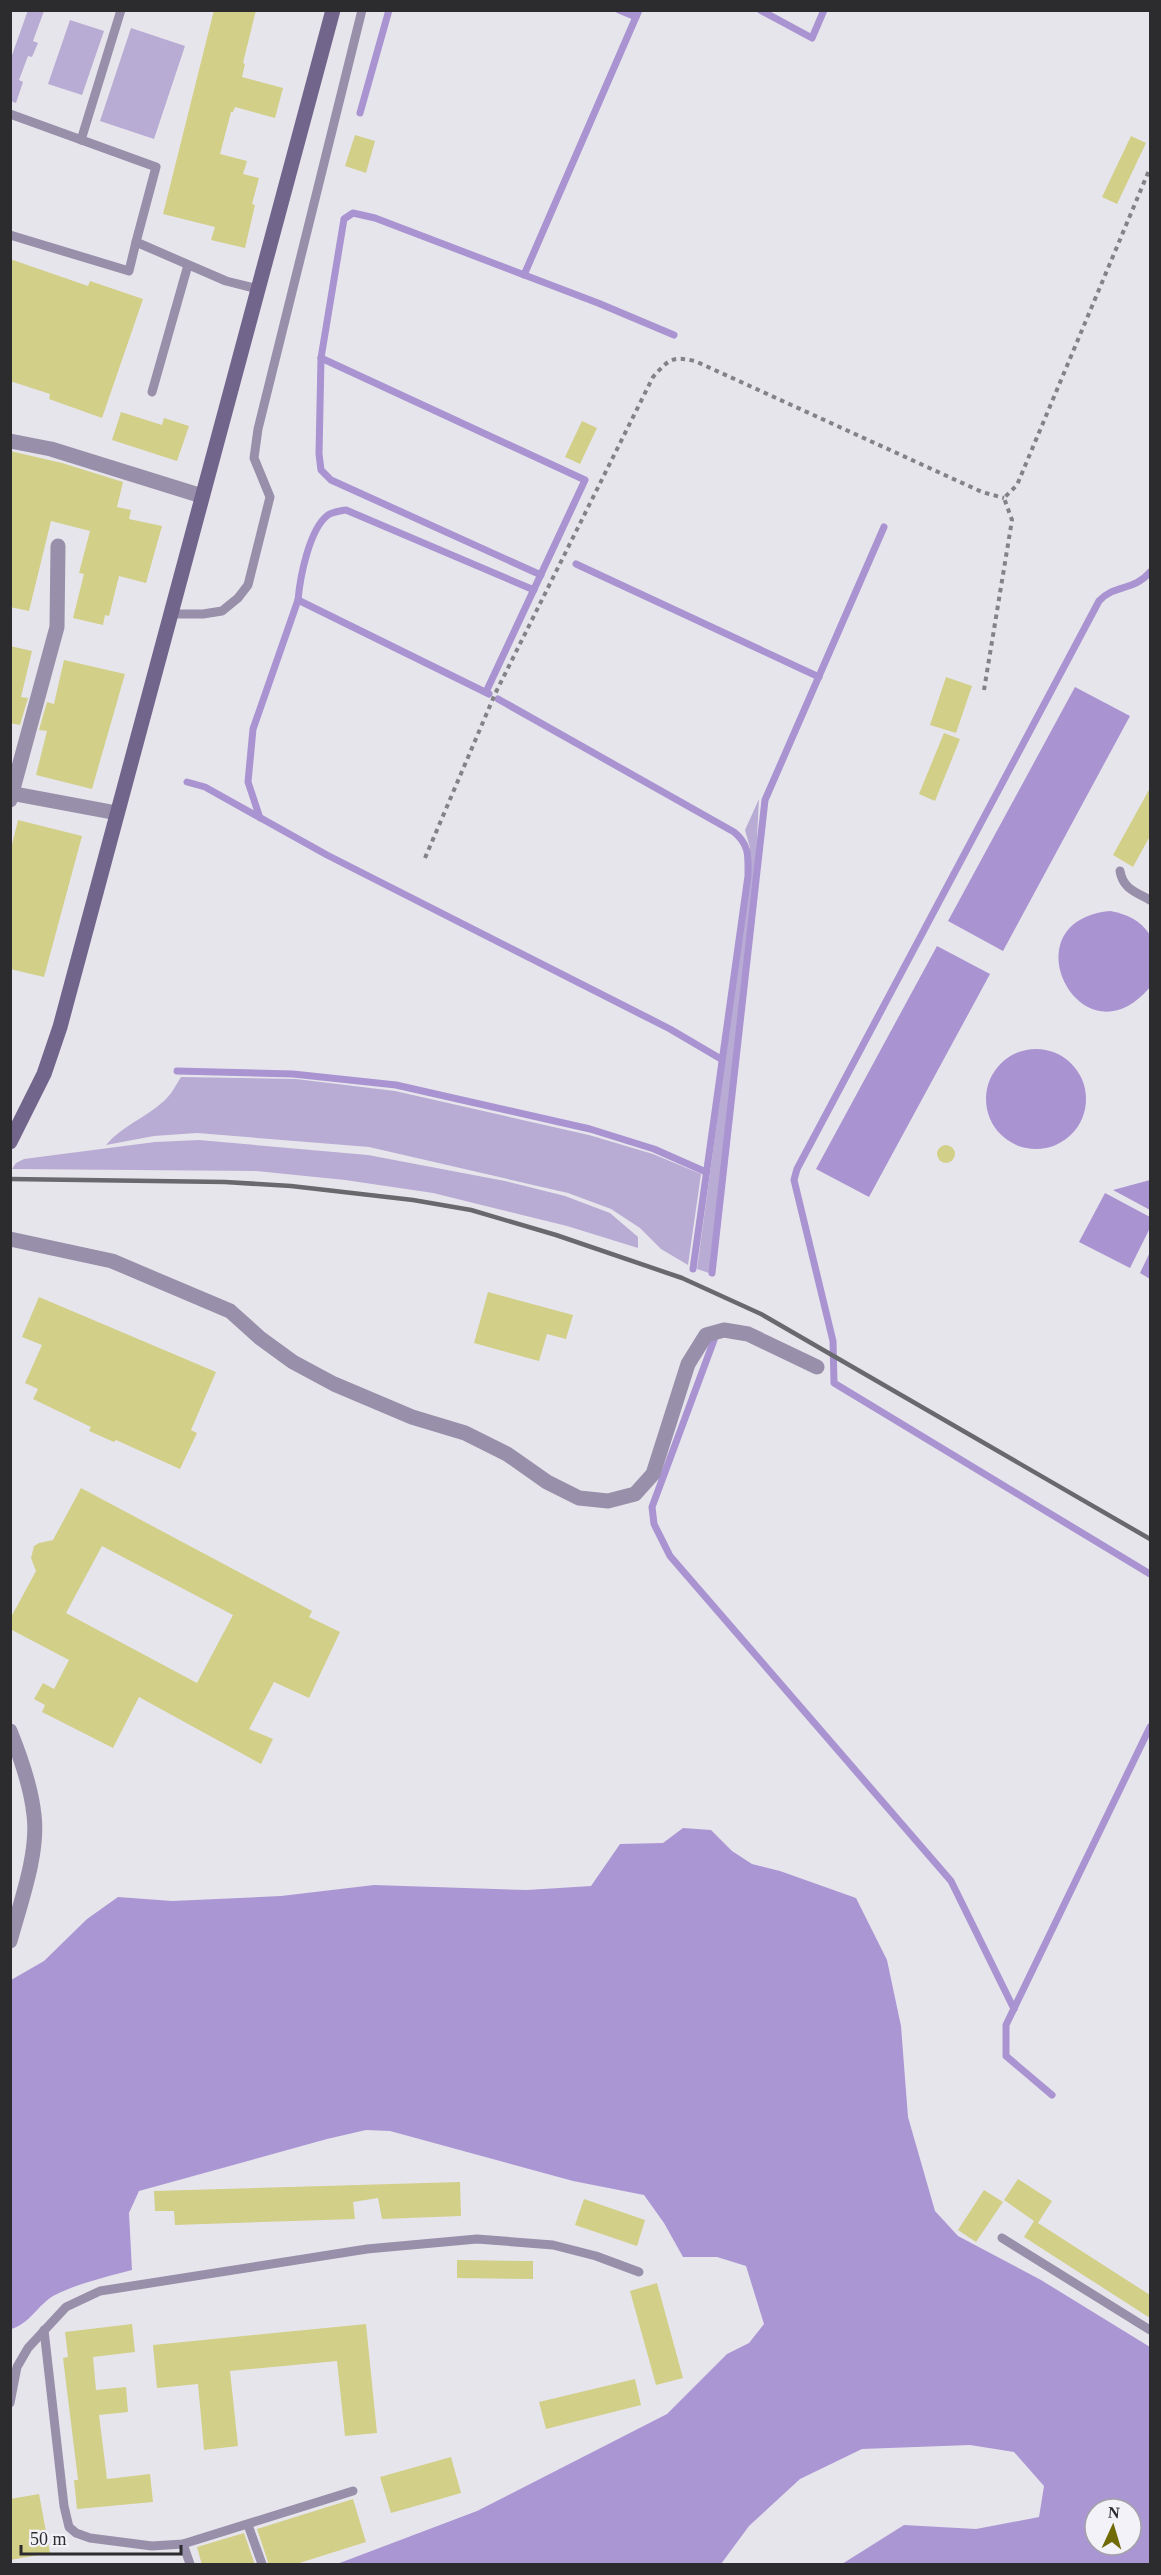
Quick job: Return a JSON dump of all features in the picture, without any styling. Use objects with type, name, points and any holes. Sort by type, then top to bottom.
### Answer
[{"type":"street","points":[[10,1142],[44,1074],[60,1027],[333,10]]},
{"type":"street","points":[[10,441],[51,449],[202,496]]},
{"type":"street","points":[[58,546],[57,627],[11,796],[117,813]]},
{"type":"street","points":[[10,1239],[112,1261],[230,1311],[260,1338],[293,1362],[313,1373],[412,1417],[465,1433],[507,1454],[547,1482],[579,1498],[608,1501],[635,1494],[653,1474],[688,1364],[706,1335],[724,1330],[748,1334],[817,1367]]},
{"type":"street","points":[[10,1731],[23,1764],[34,1816],[33,1845],[10,1941]]},
{"type":"lane","points":[[81,140],[121,10]]},
{"type":"lane","points":[[170,614],[203,614],[222,610],[238,598],[248,585],[270,497],[254,458],[258,429],[362,10]]},
{"type":"lane","points":[[10,114],[156,167],[129,271],[10,235]]},
{"type":"lane","points":[[136,242],[226,280],[258,289]]},
{"type":"lane","points":[[152,392],[188,265]]},
{"type":"lane","points":[[1120,871],[1122,880],[1128,888],[1150,900]]},
{"type":"lane","points":[[1002,2238],[1150,2330]]},
{"type":"lane","points":[[10,2403],[17,2367],[28,2348],[66,2307],[100,2290],[355,2250],[477,2239],[553,2245],[596,2256],[639,2272]]},
{"type":"lane","points":[[44,2330],[64,2506],[69,2527],[76,2533],[90,2538],[152,2546],[183,2544],[353,2491]]},
{"type":"lane","points":[[248,2525],[262,2565]]},
{"type":"lane","points":[[183,2544],[190,2565]]},
{"type":"path","points":[[1004,498],[1017,485],[1150,168]]},
{"type":"path","points":[[425,858],[495,694],[653,377],[667,361],[679,358],[695,361],[982,492],[1004,498]]},
{"type":"path","points":[[984,690],[1012,520],[1004,498]]},
{"type":"shaded area","points":[[28,10],[44,11],[33,41],[38,43],[32,57],[28,56],[19,80],[23,82],[16,103],[11,101],[11,58]]},
{"type":"shaded area","points":[[70,20],[104,31],[82,95],[48,84]]},
{"type":"shaded area","points":[[131,28],[185,46],[154,139],[100,121]]},
{"type":"shaded area","points":[[1075,687],[1130,716],[1003,951],[948,921]]},
{"type":"shaded area","points":[[759,799],[755,879],[709,1273],[697,1269],[750,877],[750,848],[745,830]]},
{"type":"shaded area","points":[[1110,911],[1133,918],[1150,935],[1150,987],[1124,1008],[1100,1011],[1080,1002],[1065,984],[1059,961],[1062,939],[1079,921]]},
{"type":"shaded area","points":[[937,946],[990,974],[869,1197],[816,1169]]},
{"type":"shaded area","points":[[1036,1049],[1055,1053],[1071,1064],[1082,1080],[1086,1099],[1082,1118],[1071,1134],[1055,1145],[1036,1149],[1017,1145],[1001,1134],[990,1118],[986,1099],[990,1080],[1001,1064],[1017,1053]]},
{"type":"shaded area","points":[[181,1077],[296,1079],[395,1091],[589,1135],[653,1154],[701,1174],[688,1265],[661,1249],[640,1228],[611,1209],[568,1193],[369,1147],[197,1133],[154,1136],[106,1145],[119,1132],[164,1101]]},
{"type":"shaded area","points":[[199,1140],[368,1155],[505,1181],[565,1196],[610,1213],[638,1237],[638,1248],[567,1226],[433,1193],[345,1180],[256,1171],[12,1169],[16,1163],[24,1159],[155,1142]]},
{"type":"shaded area","points":[[1150,1180],[1150,1210],[1113,1190]]},
{"type":"shaded area","points":[[1105,1193],[1150,1217],[1150,1228],[1130,1268],[1079,1242]]},
{"type":"shaded area","points":[[1150,1252],[1150,1279],[1140,1273]]},
{"type":"shaded area","points":[[683,1828],[711,1830],[732,1851],[752,1864],[780,1871],[856,1898],[887,1960],[901,2026],[908,2117],[935,2211],[958,2236],[1041,2280],[1150,2347],[1150,2564],[842,2564],[904,2525],[976,2529],[1039,2517],[1044,2486],[1014,2452],[970,2445],[862,2449],[800,2479],[749,2526],[721,2564],[337,2564],[477,2511],[667,2414],[727,2354],[749,2343],[764,2324],[746,2266],[717,2257],[683,2257],[664,2223],[644,2195],[573,2181],[390,2131],[366,2130],[327,2139],[139,2191],[129,2213],[132,2270],[83,2284],[55,2295],[24,2323],[11,2329],[11,1980],[44,1961],[87,1919],[118,1897],[172,1901],[281,1896],[374,1885],[527,1890],[591,1886],[620,1844],[663,1843]]},
{"type":"building","points":[[214,10],[256,10],[243,63],[245,64],[242,77],[283,88],[275,118],[235,107],[231,112],[220,154],[247,161],[243,174],[259,178],[245,248],[211,240],[215,227],[163,214]]},
{"type":"building","points":[[355,135],[375,141],[366,173],[345,166]]},
{"type":"building","points":[[1131,136],[1146,143],[1117,204],[1102,197]]},
{"type":"building","points":[[10,259],[88,286],[90,281],[143,299],[102,418],[49,399],[50,394],[10,381]]},
{"type":"building","points":[[121,412],[162,425],[164,418],[189,426],[177,461],[112,440]]},
{"type":"building","points":[[582,421],[597,428],[580,464],[565,457]]},
{"type":"building","points":[[10,451],[62,463],[123,482],[117,507],[131,510],[129,519],[162,526],[146,583],[119,576],[109,616],[105,615],[103,625],[73,618],[84,574],[79,573],[90,531],[51,521],[29,611],[10,607]]},
{"type":"building","points":[[10,646],[32,651],[21,697],[28,698],[20,725],[10,723]]},
{"type":"building","points":[[64,660],[125,674],[92,789],[36,775],[47,731],[39,730],[47,702],[54,704]]},
{"type":"building","points":[[946,677],[972,686],[956,733],[930,725]]},
{"type":"building","points":[[944,733],[960,739],[935,801],[919,794]]},
{"type":"building","points":[[1150,788],[1150,836],[1133,867],[1113,855]]},
{"type":"building","points":[[18,820],[82,836],[44,977],[10,969],[10,853]]},
{"type":"building","points":[[942,1145],[950,1145],[955,1150],[953,1161],[942,1163],[937,1158],[937,1150]]},
{"type":"building","points":[[488,1292],[573,1315],[566,1339],[547,1334],[539,1361],[474,1343]]},
{"type":"building","points":[[39,1297],[216,1372],[191,1430],[197,1433],[180,1469],[116,1440],[114,1442],[89,1431],[91,1427],[33,1399],[38,1389],[25,1383],[42,1345],[22,1337]]},
{"type":"building","points":[[81,1488],[312,1611],[309,1617],[340,1632],[309,1698],[274,1682],[249,1729],[273,1739],[261,1764],[139,1697],[113,1748],[42,1712],[45,1705],[34,1699],[43,1683],[54,1689],[69,1660],[10,1629],[10,1619],[36,1571],[31,1558],[34,1546],[53,1540]],"holes":[[[102,1546],[233,1615],[197,1683],[66,1613]]]},
{"type":"building","points":[[1018,2179],[1052,2201],[1038,2223],[1150,2295],[1150,2318],[1024,2237],[1034,2221],[1004,2200]]},
{"type":"building","points":[[460,2182],[461,2216],[382,2219],[378,2198],[353,2202],[355,2219],[175,2225],[174,2211],[155,2211],[154,2191]]},
{"type":"building","points":[[984,2190],[1003,2202],[976,2242],[958,2230]]},
{"type":"building","points":[[584,2199],[645,2220],[637,2246],[575,2225]]},
{"type":"building","points":[[457,2260],[533,2261],[533,2279],[457,2278]]},
{"type":"building","points":[[657,2283],[683,2378],[656,2385],[630,2291]]},
{"type":"building","points":[[132,2324],[135,2352],[93,2357],[96,2390],[126,2387],[128,2412],[99,2415],[107,2479],[150,2474],[153,2502],[77,2509],[74,2480],[78,2480],[63,2358],[68,2357],[65,2332]]},
{"type":"building","points":[[366,2324],[377,2433],[345,2436],[337,2361],[230,2371],[238,2446],[204,2450],[198,2384],[157,2388],[153,2345]]},
{"type":"building","points":[[635,2379],[641,2405],[546,2429],[539,2402]]},
{"type":"building","points":[[451,2457],[461,2493],[391,2513],[380,2477]]},
{"type":"building","points":[[39,2494],[50,2553],[10,2560],[10,2499]]},
{"type":"building","points":[[353,2499],[366,2542],[293,2565],[269,2565],[257,2529]]},
{"type":"building","points":[[244,2533],[255,2565],[202,2565],[197,2547]]},
{"type":"waterway","points":[[360,113],[389,10]]},
{"type":"waterway","points":[[619,10],[636,17]]},
{"type":"waterway","points":[[524,275],[639,10]]},
{"type":"waterway","points":[[760,10],[812,38],[824,10]]},
{"type":"waterway","points":[[541,575],[331,480],[321,470],[319,454],[321,358],[344,219],[353,213],[375,218],[598,303],[674,335]]},
{"type":"waterway","points":[[321,358],[585,480],[486,692]]},
{"type":"waterway","points":[[260,818],[248,782],[253,729],[298,600],[303,567],[311,542],[321,522],[328,515],[346,510],[534,590]]},
{"type":"waterway","points":[[712,1273],[765,800],[884,527]]},
{"type":"waterway","points":[[576,564],[819,677]]},
{"type":"waterway","points":[[1150,572],[1137,582],[1105,595],[1099,601],[797,1169],[794,1180],[833,1341],[834,1383],[1150,1574]]},
{"type":"waterway","points":[[298,600],[489,694]]},
{"type":"waterway","points":[[498,699],[734,832],[745,847],[748,857],[748,876],[693,1269]]},
{"type":"waterway","points":[[187,782],[205,787],[327,855],[670,1029],[721,1059]]},
{"type":"waterway","points":[[177,1071],[293,1074],[396,1085],[590,1129],[654,1149],[706,1172]]},
{"type":"waterway","points":[[714,1340],[652,1507],[654,1524],[670,1556],[951,1881],[1014,2009]]},
{"type":"waterway","points":[[1052,2095],[1006,2056],[1006,2025],[1150,1727]]},
{"type":"railway","points":[[10,1179],[225,1182],[291,1186],[413,1200],[471,1210],[556,1235],[682,1278],[761,1314],[1150,1539]]}]
